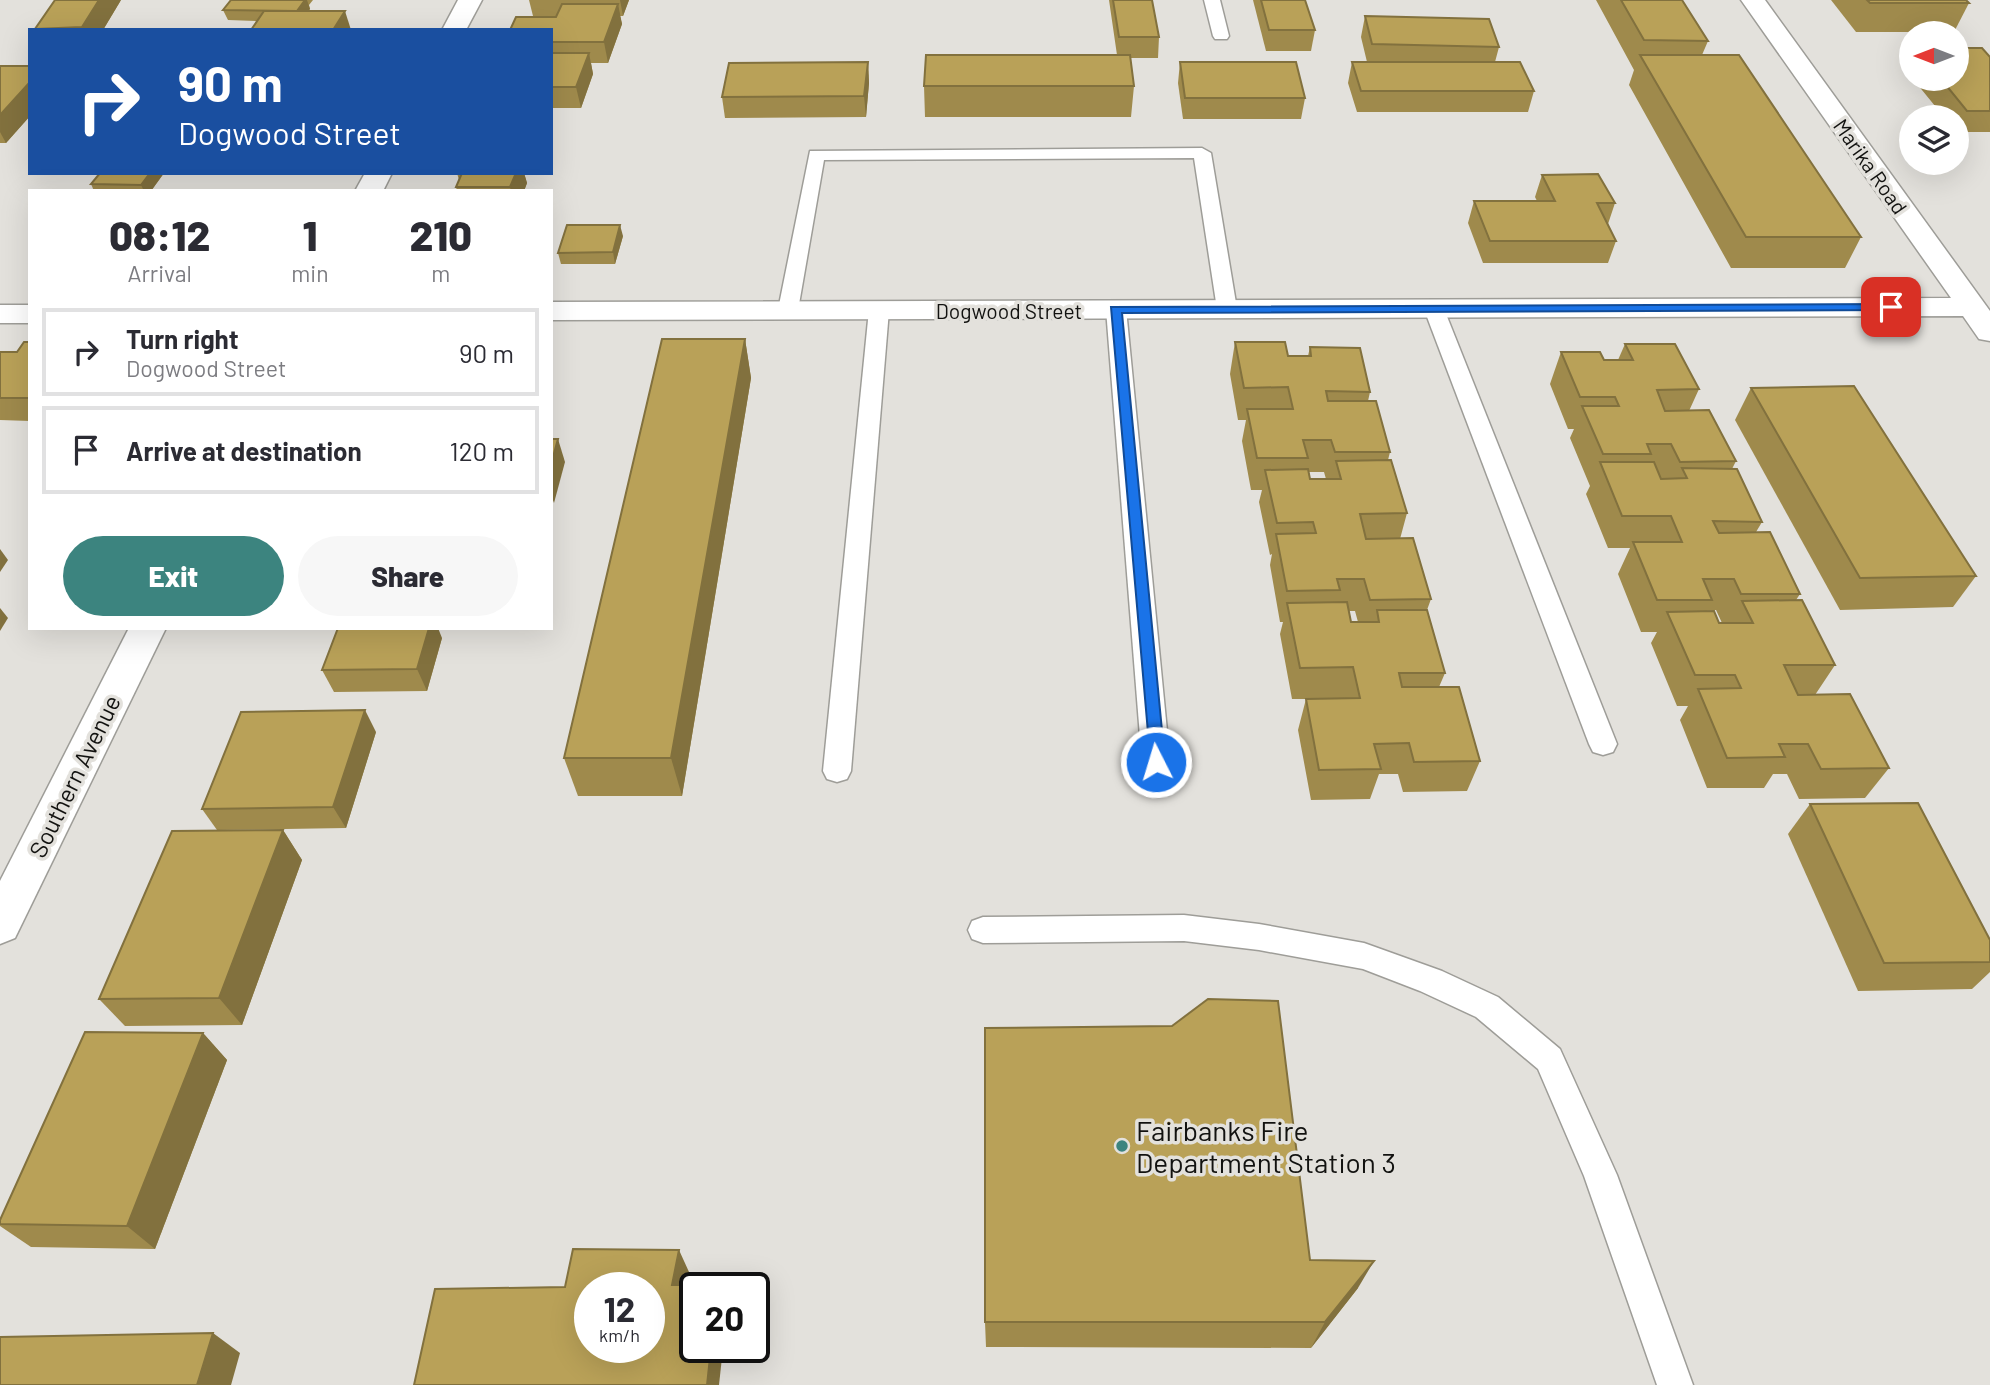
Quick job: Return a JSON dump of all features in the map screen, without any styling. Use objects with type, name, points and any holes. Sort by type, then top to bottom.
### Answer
[{"type":"street","points":[[455,28],[470,0]]},
{"type":"street","name":"Marika Road","points":[[1753,0],[1990,332]]},
{"type":"street","name":"Dogwood Street","points":[[553,311],[1972,307]]},
{"type":"street","points":[[0,314],[28,314]]},
{"type":"street","name":"Southern Avenue","points":[[0,925],[147,630]]},
{"type":"lane","points":[[1212,0],[1221,36]]},
{"type":"lane","points":[[788,310],[816,155],[1161,153],[1202,153],[1227,309]]},
{"type":"lane","points":[[1116,309],[1156,762]]},
{"type":"lane","points":[[1434,309],[1603,744]]},
{"type":"lane","points":[[837,771],[879,310]]},
{"type":"lane","points":[[983,930],[1184,928],[1259,937],[1364,956],[1431,981],[1488,1007],[1549,1059],[1600,1175],[1675,1385]]},
{"type":"building","points":[[55,0],[99,0],[82,27],[36,28]]},
{"type":"building","points":[[231,0],[305,0],[297,11],[223,10]]},
{"type":"building","points":[[1113,0],[1152,0],[1159,37],[1119,37]]},
{"type":"building","points":[[1261,0],[1305,0],[1315,30],[1269,30]]},
{"type":"building","points":[[1621,0],[1682,0],[1708,41],[1644,40]]},
{"type":"building","points":[[1867,0],[1966,0],[1969,3],[1870,3]]},
{"type":"building","points":[[562,4],[618,4],[604,42],[553,42],[553,28],[511,28],[516,17],[556,17]]},
{"type":"building","points":[[264,11],[345,11],[334,28],[252,28]]},
{"type":"building","points":[[1365,16],[1489,19],[1499,47],[1372,44]]},
{"type":"building","points":[[1969,48],[1982,48],[1990,57],[1990,111],[1969,111],[1969,105],[1962,105],[1951,91],[1969,91]]},
{"type":"building","points":[[553,53],[589,53],[576,87],[553,87]]},
{"type":"building","points":[[926,55],[1130,55],[1134,86],[924,86]]},
{"type":"building","points":[[1640,55],[1739,55],[1861,237],[1746,237]]},
{"type":"building","points":[[868,62],[864,96],[722,97],[729,63]]},
{"type":"building","points":[[1180,62],[1296,62],[1305,98],[1185,98]]},
{"type":"building","points":[[1352,62],[1520,62],[1534,91],[1361,91]]},
{"type":"building","points":[[0,66],[28,66],[28,84],[0,115]]},
{"type":"building","points":[[1598,174],[1615,203],[1597,203],[1616,241],[1490,241],[1474,201],[1555,201],[1542,175]]},
{"type":"building","points":[[98,175],[148,175],[141,185],[91,184]]},
{"type":"building","points":[[461,175],[515,175],[510,187],[456,187]]},
{"type":"building","points":[[567,225],[620,225],[613,252],[558,253]]},
{"type":"building","points":[[662,339],[745,339],[671,758],[564,758]]},
{"type":"building","points":[[24,342],[28,342],[28,398],[0,398],[0,352],[17,352]]},
{"type":"building","points":[[1235,342],[1285,342],[1288,356],[1311,356],[1310,347],[1360,348],[1370,392],[1326,391],[1328,401],[1376,401],[1390,452],[1335,452],[1331,440],[1303,440],[1308,458],[1257,458],[1247,409],[1293,409],[1288,387],[1244,388]]},
{"type":"building","points":[[1625,344],[1675,344],[1699,389],[1657,390],[1665,411],[1709,410],[1736,461],[1680,462],[1671,444],[1647,444],[1651,454],[1603,454],[1582,406],[1619,406],[1615,397],[1580,397],[1561,352],[1600,352],[1604,360],[1633,360]]},
{"type":"building","points":[[1854,386],[1976,576],[1860,578],[1751,388]]},
{"type":"building","points":[[553,439],[558,439],[553,457]]},
{"type":"building","points":[[1391,460],[1407,513],[1360,514],[1366,539],[1413,538],[1431,599],[1370,600],[1364,579],[1337,579],[1340,590],[1287,591],[1276,534],[1316,533],[1313,522],[1277,523],[1265,470],[1308,469],[1310,479],[1341,479],[1336,461]]},
{"type":"building","points":[[1600,462],[1654,462],[1661,479],[1687,478],[1682,468],[1737,469],[1762,522],[1713,521],[1719,533],[1770,532],[1800,594],[1741,594],[1734,579],[1703,579],[1712,600],[1657,600],[1633,542],[1682,542],[1671,516],[1622,516]]},
{"type":"building","points":[[1802,600],[1835,665],[1784,665],[1798,695],[1850,694],[1889,768],[1821,769],[1808,744],[1779,744],[1785,757],[1727,758],[1698,689],[1741,688],[1735,675],[1695,675],[1667,612],[1714,611],[1719,623],[1753,623],[1742,601]]},
{"type":"building","points":[[1347,602],[1351,622],[1379,622],[1377,610],[1427,610],[1445,673],[1399,673],[1402,687],[1459,687],[1480,761],[1414,762],[1409,743],[1374,744],[1381,769],[1319,770],[1306,699],[1360,698],[1353,667],[1300,668],[1287,603]]},
{"type":"building","points":[[337,630],[428,630],[417,669],[322,670]]},
{"type":"building","points":[[365,710],[333,807],[202,809],[241,712]]},
{"type":"building","points":[[1918,803],[1990,940],[1990,962],[1884,963],[1810,804]]},
{"type":"building","points":[[283,830],[219,998],[99,999],[172,831]]},
{"type":"building","points":[[1208,999],[1278,1001],[1310,1260],[1374,1261],[1325,1322],[985,1322],[985,1028],[1172,1026]]},
{"type":"building","points":[[85,1032],[203,1033],[127,1226],[0,1224],[0,1220]]},
{"type":"building","points":[[573,1249],[679,1250],[672,1285],[679,1285],[679,1363],[709,1363],[707,1385],[414,1385],[435,1289],[565,1287]]},
{"type":"building","points":[[213,1333],[197,1385],[0,1385],[0,1337]]},
{"type":"place","name":"Fairbanks Fire Department Station 3","points":[[1122,1146]]},
{"type":"route","points":[[1156,762],[1116,309],[1891,307]]}]
